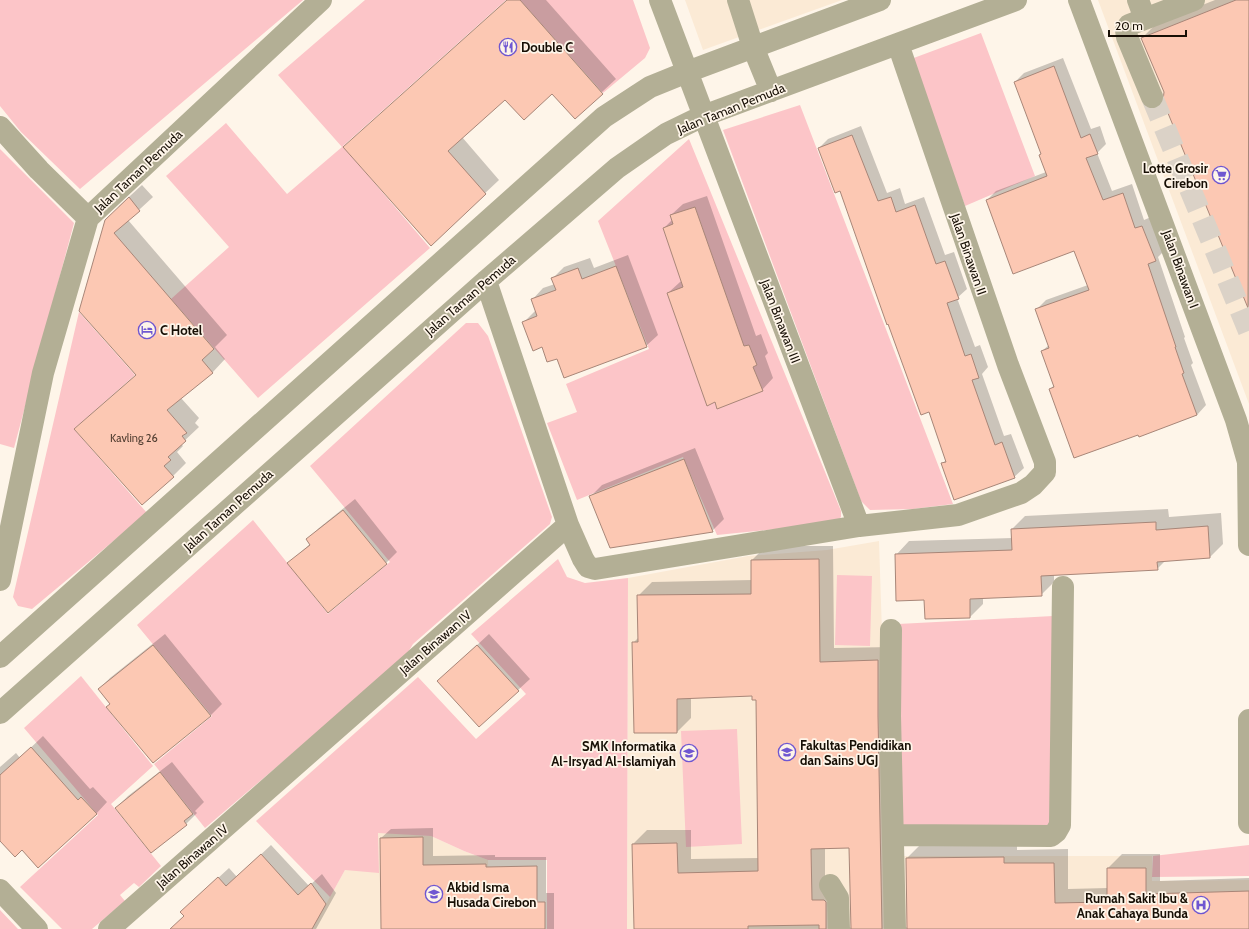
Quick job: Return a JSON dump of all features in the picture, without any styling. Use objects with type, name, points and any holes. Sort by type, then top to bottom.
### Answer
[{"type":"street","name":"Jalan Taman Pemuda","points":[[0,580],[43,373],[88,218],[321,0]]},
{"type":"street","name":"Jalan Binawan III","points":[[660,0],[859,526]]},
{"type":"street","points":[[738,0],[753,47],[771,91]]},
{"type":"street","points":[[0,656],[604,117],[650,88],[687,72],[880,0]]},
{"type":"street","name":"Jalan Taman Pemuda","points":[[0,713],[486,281],[617,168],[666,134],[703,116],[1016,0]]},
{"type":"street","name":"Jalan Binawan I","points":[[1080,0],[1236,420],[1248,462],[1249,545]]},
{"type":"street","points":[[1152,97],[1127,37],[1126,30],[1129,25],[1150,8],[1194,0]]},
{"type":"street","name":"Jalan Binawan II","points":[[859,526],[958,515],[1021,493],[1033,486],[1045,472],[1045,462],[1003,351],[898,44]]},
{"type":"street","points":[[0,127],[39,170],[88,218]]},
{"type":"street","points":[[486,281],[568,525],[588,567],[594,569],[859,526]]},
{"type":"street","name":"Jalan Binawan IV","points":[[109,929],[568,525]]},
{"type":"street","points":[[893,835],[1051,836],[1056,832],[1060,825],[1062,587]]},
{"type":"street","points":[[891,630],[890,716],[895,929]]},
{"type":"street","points":[[1249,720],[1249,823]]},
{"type":"street","points":[[830,885],[838,898],[839,929]]},
{"type":"street","points":[[0,890],[37,929]]},
{"type":"shaded area","points":[[0,0],[303,0],[80,189],[21,132],[0,106]]},
{"type":"shaded area","points":[[365,0],[506,0],[343,146],[430,248],[258,398],[171,299],[229,247],[166,176],[226,123],[287,194],[342,147],[278,75]]},
{"type":"shaded area","points":[[520,0],[633,0],[650,48],[645,58],[603,93]]},
{"type":"shaded area","points":[[685,0],[842,0],[703,50]]},
{"type":"shaded area","points":[[1098,0],[1249,0],[1249,404]]},
{"type":"shaded area","points":[[981,33],[1035,176],[965,206],[911,59]]},
{"type":"shaded area","points":[[800,105],[953,504],[913,509],[870,510],[861,501],[723,130]]},
{"type":"shaded area","points":[[689,139],[841,511],[841,517],[836,523],[717,535],[683,457],[577,500],[547,423],[577,412],[566,384],[649,349],[598,221]]},
{"type":"shaded area","points":[[0,149],[74,223],[14,448],[0,444]]},
{"type":"shaded area","points":[[79,312],[135,375],[74,429],[147,513],[32,609],[18,606],[13,597]]},
{"type":"shaded area","points":[[466,323],[478,323],[488,336],[552,517],[550,524],[413,644],[407,654],[393,668],[205,828],[154,764],[212,716],[137,625],[253,520],[328,614],[390,562],[310,466]]},
{"type":"shaded area","points":[[879,541],[885,725],[889,929],[627,929],[628,578],[748,556],[827,550]]},
{"type":"shaded area","points":[[558,559],[567,577],[585,583],[628,578],[627,929],[547,929],[547,860],[488,860],[431,836],[378,833],[379,873],[345,870],[330,897],[256,821],[418,677],[476,739],[526,694],[471,634]]},
{"type":"shaded area","points":[[837,575],[872,576],[870,646],[835,645]]},
{"type":"shaded area","points":[[1053,616],[1050,822],[1046,829],[897,831],[898,624]]},
{"type":"shaded area","points":[[81,676],[153,766],[111,804],[161,866],[139,887],[134,883],[120,895],[125,901],[92,929],[62,929],[20,887],[98,815],[24,728]]},
{"type":"shaded area","points":[[737,729],[742,844],[686,847],[681,731]]},
{"type":"shaded area","name":"Akbid Isma Husada Cirebon","points":[[378,832],[431,836],[488,860],[489,929],[312,929],[345,870]]},
{"type":"shaded area","points":[[1249,845],[1249,876],[1152,877],[1153,856]]},
{"type":"shaded area","points":[[899,856],[1152,856],[1152,881],[1249,880],[1249,929],[901,929]]},
{"type":"shaded area","points":[[0,910],[18,929],[0,929]]},
{"type":"building","points":[[507,0],[520,0],[603,94],[575,119],[552,94],[524,120],[505,100],[448,151],[486,194],[431,246],[343,147]]},
{"type":"building","name":"Lotte Grosir Cirebon","points":[[1236,0],[1249,0],[1248,308],[1163,101],[1164,92],[1141,38]]},
{"type":"building","points":[[1054,66],[1081,138],[1090,134],[1098,154],[1086,158],[1103,200],[1123,193],[1135,228],[1142,226],[1156,261],[1148,264],[1176,347],[1184,373],[1182,374],[1197,415],[1139,437],[1138,435],[1074,458],[1049,389],[1054,387],[1041,351],[1049,348],[1035,309],[1089,290],[1074,251],[1013,274],[986,200],[1047,176],[1039,155],[1041,154],[1014,82]]},
{"type":"building","points":[[852,135],[878,201],[891,197],[896,212],[915,205],[936,264],[945,261],[959,299],[947,303],[965,356],[971,354],[979,378],[972,380],[995,445],[1002,442],[1015,478],[954,500],[941,463],[946,462],[929,412],[921,415],[888,324],[887,325],[840,191],[835,193],[818,148]]},
{"type":"building","points":[[129,197],[140,211],[114,233],[214,349],[202,360],[213,373],[167,410],[187,433],[182,436],[186,441],[168,457],[171,460],[164,466],[174,477],[142,505],[74,429],[136,375],[79,311],[105,220]]},
{"type":"building","points":[[695,207],[744,346],[749,345],[757,365],[753,367],[763,391],[717,409],[715,402],[707,406],[667,293],[683,287],[663,228],[673,224],[670,215]]},
{"type":"building","points":[[616,266],[647,347],[564,378],[557,359],[547,362],[542,347],[533,351],[522,322],[537,316],[531,299],[556,290],[551,278],[578,268],[582,279]]},
{"type":"building","points":[[684,459],[713,532],[610,548],[589,496]]},
{"type":"building","points":[[343,510],[387,564],[328,613],[287,563],[310,545],[306,539]]},
{"type":"building","points":[[1156,522],[1156,530],[1208,526],[1210,558],[1157,562],[1158,570],[1041,576],[1042,596],[970,599],[970,618],[925,619],[924,600],[896,601],[895,554],[1012,550],[1011,529]]},
{"type":"building","points":[[819,559],[820,662],[878,660],[882,929],[851,929],[849,848],[811,849],[812,900],[824,900],[826,902],[826,929],[819,929],[819,925],[748,926],[748,929],[634,929],[632,844],[677,843],[678,873],[758,871],[756,700],[752,700],[752,696],[677,699],[677,733],[634,733],[632,642],[638,642],[637,595],[751,594],[751,560]]},
{"type":"building","points":[[153,645],[211,716],[153,763],[106,707],[110,704],[98,689]]},
{"type":"building","points":[[477,645],[519,691],[479,727],[437,681]]},
{"type":"building","points":[[31,747],[78,800],[81,797],[97,814],[38,868],[22,850],[15,857],[0,841],[0,775]]},
{"type":"building","points":[[160,772],[193,814],[184,821],[187,825],[151,853],[115,808]]},
{"type":"building","name":"Akbid Isma Husada Cirebon","points":[[423,837],[423,865],[486,864],[486,867],[537,866],[537,902],[545,902],[545,929],[381,929],[380,838]]},
{"type":"building","points":[[261,854],[298,895],[311,883],[326,904],[312,929],[170,929],[184,916],[180,912],[218,877],[226,886]]},
{"type":"building","points":[[1004,857],[1004,863],[1054,863],[1055,903],[1107,902],[1107,868],[1146,868],[1146,894],[1249,891],[1249,929],[907,929],[906,858]]},
{"type":"tunnel","points":[[1152,97],[1249,331]]},
{"type":"place","name":"Double C","points":[[508,47]]},
{"type":"place","name":"Lotte Grosir Cirebon","points":[[1221,175]]},
{"type":"place","name":"C Hotel","points":[[147,330]]},
{"type":"place","name":"Fakultas Pendidikan dan Sains UGJ","points":[[787,752]]},
{"type":"place","name":"SMK Informatika Al-Irsyad Al-Islamiyah","points":[[689,753]]},
{"type":"place","name":"Akbid Isma Husada Cirebon","points":[[434,894]]},
{"type":"place","name":"Rumah Sakit Ibu & Anak Cahaya Bunda","points":[[1201,905]]}]
